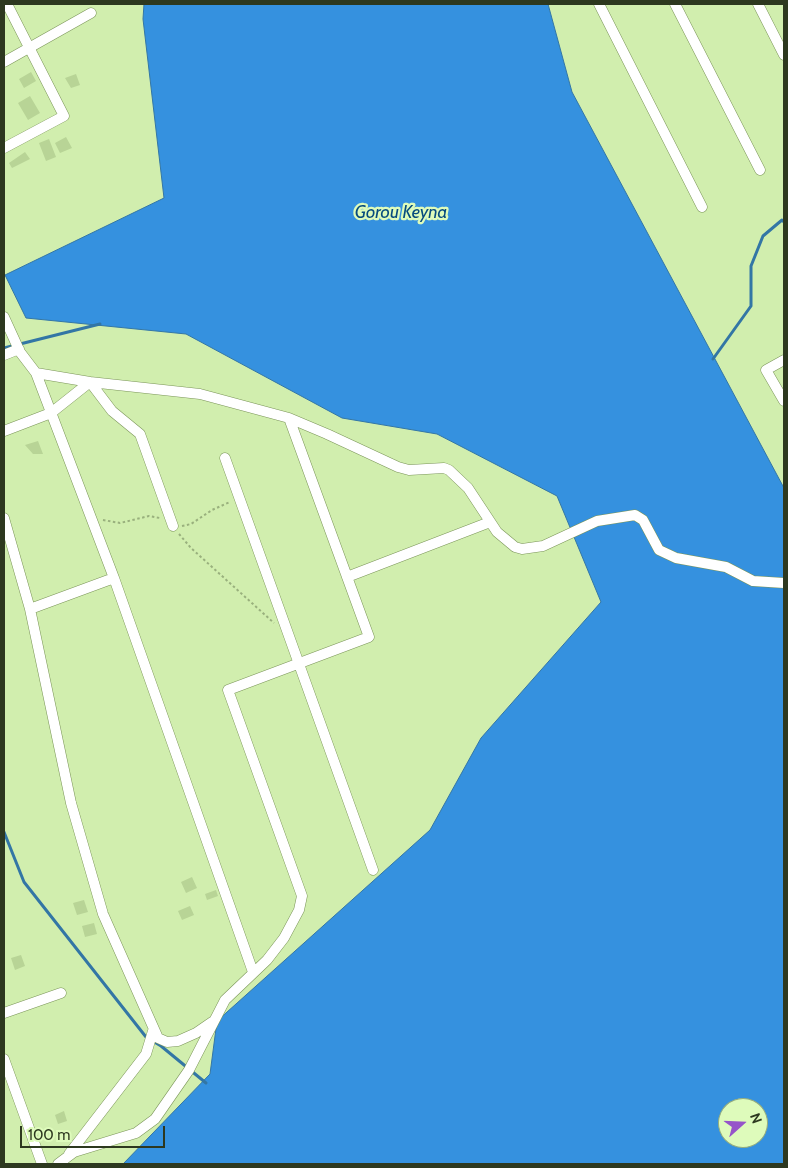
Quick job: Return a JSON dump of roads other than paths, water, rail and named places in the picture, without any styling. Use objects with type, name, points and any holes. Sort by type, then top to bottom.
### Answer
[{"type":"street","points":[[4,148],[64,116],[7,4]]},
{"type":"street","points":[[599,4],[702,207]]},
{"type":"street","points":[[675,4],[760,170]]},
{"type":"street","points":[[758,4],[784,55]]},
{"type":"street","points":[[4,62],[91,13]]},
{"type":"street","points":[[4,317],[18,350],[36,373],[114,578],[253,972]]},
{"type":"street","points":[[4,355],[18,350]]},
{"type":"street","points":[[784,360],[766,370],[784,402]]},
{"type":"street","points":[[36,373],[90,382],[200,394],[289,418],[398,468],[409,470],[444,468],[449,470],[468,488],[490,522],[506,540],[522,549],[543,546],[597,521],[635,516],[643,520],[658,550],[676,558],[726,567],[753,581],[784,583]]},
{"type":"street","points":[[4,431],[51,413],[90,382]]},
{"type":"street","points":[[90,382],[112,411],[140,434],[173,526]]},
{"type":"street","points":[[69,1154],[136,1134],[147,1127],[189,1070],[225,1000],[267,960],[294,922],[302,896],[228,690],[369,637],[289,418]]},
{"type":"street","points":[[225,458],[374,870]]},
{"type":"street","points":[[4,518],[30,609],[71,803],[103,914],[154,1031],[162,1041],[178,1041],[196,1033],[213,1021]]},
{"type":"street","points":[[347,576],[490,522]]},
{"type":"street","points":[[30,609],[114,578]]},
{"type":"street","points":[[4,1013],[61,993]]},
{"type":"street","points":[[58,1164],[69,1154],[146,1054],[154,1031]]},
{"type":"street","points":[[4,1059],[42,1164]]},
{"type":"water","name":"Gorou Keyna","points":[[144,4],[548,4],[572,92],[784,488],[784,1164],[123,1164],[210,1074],[217,1021],[430,830],[481,738],[601,602],[557,496],[437,434],[342,418],[186,334],[26,318],[5,275],[164,198],[143,19]]},
{"type":"waterway","points":[[713,359],[751,306],[751,266],[763,236],[782,220],[784,222]]},
{"type":"waterway","points":[[4,348],[100,324]]},
{"type":"waterway","points":[[4,832],[24,882],[146,1037],[161,1046],[206,1083]]}]
